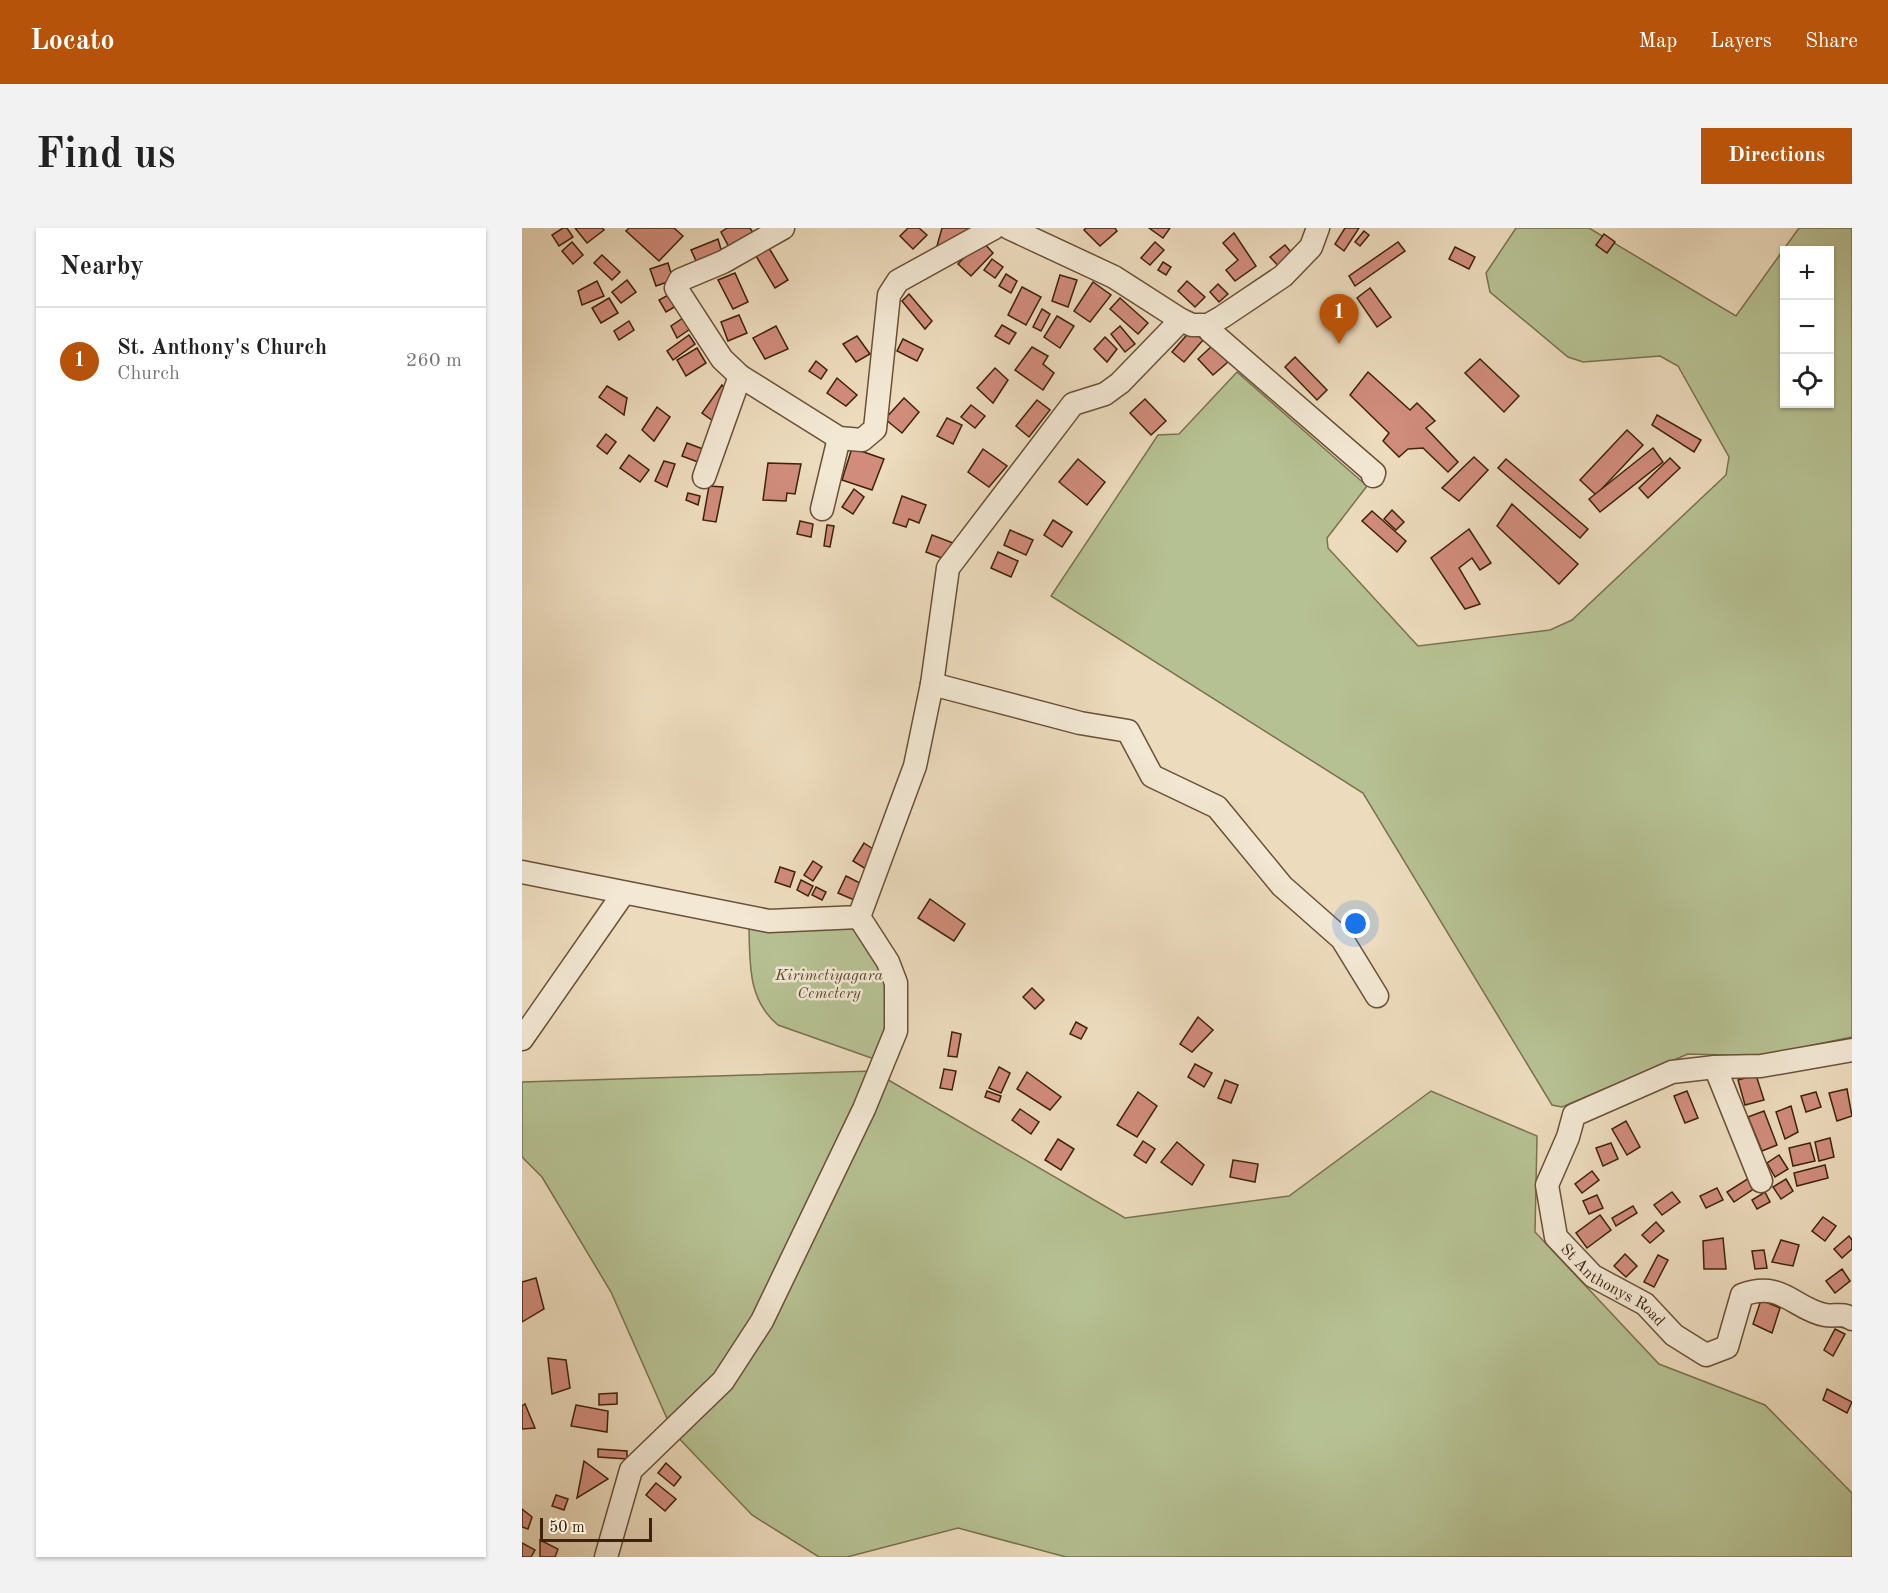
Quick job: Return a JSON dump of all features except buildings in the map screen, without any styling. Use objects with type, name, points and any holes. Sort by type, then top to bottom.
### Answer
[{"type":"street","points":[[783,228],[723,262],[680,280],[676,288],[722,359],[740,376],[839,438],[862,440],[875,429],[885,314],[889,295],[898,281],[994,228]]},
{"type":"street","points":[[1009,228],[1114,277],[1181,320],[1192,324],[1208,325],[1283,276],[1311,247],[1318,228]]},
{"type":"street","points":[[859,917],[915,766],[932,684],[948,568],[1073,404],[1105,394],[1120,383],[1181,320]]},
{"type":"street","points":[[1208,325],[1210,331],[1374,473],[1373,476]]},
{"type":"street","points":[[704,477],[740,376]]},
{"type":"street","points":[[822,509],[839,438]]},
{"type":"street","points":[[932,684],[1080,723],[1128,731],[1152,776],[1216,807],[1282,886],[1342,939],[1377,996]]},
{"type":"street","points":[[522,872],[623,894],[769,921],[859,917]]},
{"type":"street","points":[[522,1039],[623,894]]},
{"type":"street","points":[[606,1557],[631,1470],[723,1381],[762,1321],[864,1109],[896,1031],[896,983],[888,962],[859,917]]},
{"type":"street","name":"St Anthonys Road","points":[[1852,1050],[1761,1066],[1715,1067],[1672,1072],[1574,1115],[1568,1137],[1546,1185],[1556,1237],[1593,1276],[1645,1304],[1674,1335],[1706,1355],[1727,1347],[1742,1295],[1757,1290],[1781,1294],[1826,1315],[1844,1313],[1852,1318]]},
{"type":"street","points":[[1715,1067],[1761,1181]]},
{"type":"green space","points":[[1516,228],[1589,228],[1736,316],[1780,255],[1780,408],[1834,408],[1834,246],[1786,246],[1799,228],[1852,228],[1852,1037],[1760,1056],[1688,1054],[1562,1107],[1552,1105],[1363,793],[1051,596],[1158,435],[1179,434],[1237,372],[1367,486],[1327,538],[1328,548],[1418,646],[1550,630],[1572,620],[1726,475],[1729,457],[1678,366],[1660,356],[1583,362],[1568,357],[1490,292],[1486,273]]},
{"type":"green space","name":"Kirimetiyagara Cemetery","points":[[852,924],[864,928],[892,995],[877,1060],[778,1025],[761,1005],[753,981],[749,929],[783,932]]},
{"type":"green space","points":[[873,1071],[1125,1218],[1289,1196],[1431,1091],[1537,1136],[1535,1232],[1659,1364],[1765,1405],[1852,1493],[1852,1557],[1066,1557],[958,1528],[847,1557],[819,1557],[752,1515],[673,1432],[611,1292],[542,1177],[522,1157],[522,1082]]},
{"type":"place","name":"St. Anthony's Church","points":[[1339,344]]}]
